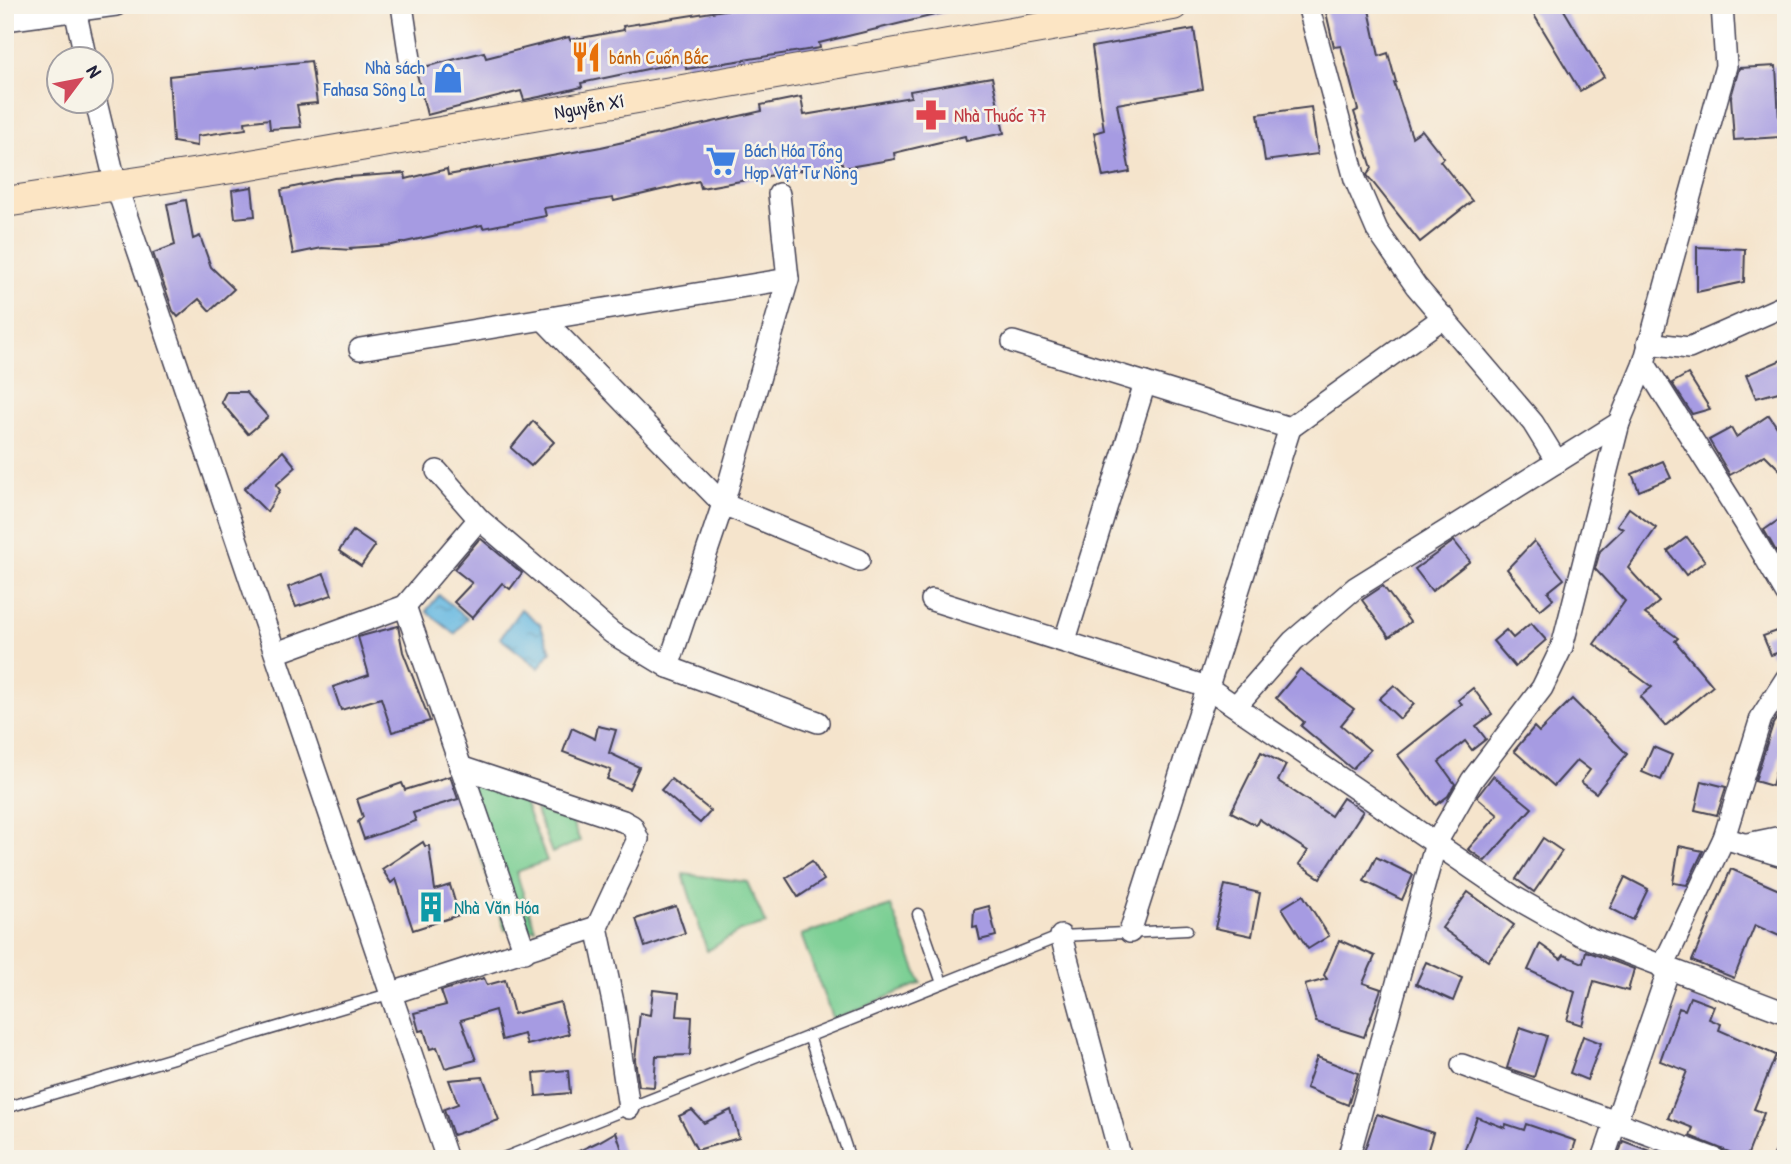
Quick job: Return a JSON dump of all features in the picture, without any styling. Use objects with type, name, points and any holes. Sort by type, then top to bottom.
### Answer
[{"type":"street","points":[[5,20],[74,8],[116,5]]},
{"type":"street","points":[[402,5],[410,59]]},
{"type":"street","name":"Nguyễn Xí","points":[[5,202],[239,167],[1066,15],[1172,5]]},
{"type":"street","points":[[1308,5],[1361,192],[1377,230],[1416,286],[1533,423],[1557,462]]},
{"type":"street","points":[[1348,1159],[1436,843],[1472,780],[1542,688],[1562,647],[1619,423],[1646,353],[1726,66],[1721,5]]},
{"type":"street","points":[[74,8],[83,46]]},
{"type":"street","points":[[99,116],[116,185],[447,1159]]},
{"type":"street","points":[[668,667],[723,504],[788,279],[779,194]]},
{"type":"street","points":[[360,349],[788,279]]},
{"type":"street","points":[[1646,353],[1689,348],[1786,305]]},
{"type":"street","points":[[1130,932],[1290,428],[1444,317]]},
{"type":"street","points":[[543,319],[723,504],[859,560]]},
{"type":"street","points":[[1013,342],[1290,428]]},
{"type":"street","points":[[1646,353],[1786,593]]},
{"type":"street","points":[[1065,640],[1145,383]]},
{"type":"street","points":[[1236,706],[1293,641],[1355,588],[1619,423]]},
{"type":"street","points":[[437,471],[479,519],[612,633],[668,667],[818,722]]},
{"type":"street","points":[[276,653],[405,606],[479,519]]},
{"type":"street","points":[[932,600],[1207,687],[1514,897],[1581,934],[1786,1013]]},
{"type":"street","points":[[405,606],[525,952]]},
{"type":"street","points":[[1603,1159],[1666,968],[1724,838],[1761,718],[1786,679]]},
{"type":"street","points":[[460,767],[541,792],[632,826],[638,839],[597,927],[614,1007],[629,1108]]},
{"type":"street","points":[[1746,844],[1786,836]]},
{"type":"street","points":[[1724,838],[1786,858]]},
{"type":"street","points":[[392,993],[597,927]]},
{"type":"street","points":[[1060,936],[1121,1159]]},
{"type":"street","points":[[1462,1065],[1715,1159]]},
{"type":"lane","points":[[918,914],[942,983]]},
{"type":"lane","points":[[501,1159],[1060,936],[1187,930]]},
{"type":"lane","points":[[5,1108],[392,993]]},
{"type":"lane","points":[[809,1036],[850,1159]]},
{"type":"green space","points":[[451,766],[522,797],[547,861],[516,872],[535,929],[505,930]]},
{"type":"green space","points":[[533,803],[550,815],[569,814],[580,841],[552,853]]},
{"type":"green space","points":[[683,874],[747,882],[766,924],[740,931],[707,951]]},
{"type":"green space","points":[[891,906],[921,983],[833,1020],[801,935]]},
{"type":"water","points":[[439,595],[467,618],[455,634],[426,611]]},
{"type":"water","points":[[521,609],[540,624],[551,651],[539,668],[500,638]]},
{"type":"building","points":[[756,5],[946,5],[947,12],[819,43],[820,48],[686,69],[685,61],[581,83],[582,87],[544,96],[524,100],[521,91],[427,115],[416,70],[420,68],[484,52],[486,58],[569,37],[570,40],[624,30],[623,26]]},
{"type":"building","points":[[1337,5],[1368,5],[1379,56],[1388,53],[1396,82],[1394,83],[1412,137],[1422,130],[1444,158],[1440,161],[1472,201],[1420,242],[1367,175],[1372,168],[1354,112],[1358,110],[1341,46],[1334,47],[1325,8]]},
{"type":"building","points":[[1528,5],[1561,5],[1604,77],[1580,91]]},
{"type":"building","points":[[1194,29],[1203,89],[1117,104],[1130,172],[1103,177],[1094,133],[1104,130],[1092,47]]},
{"type":"building","points":[[311,61],[317,103],[297,105],[301,127],[270,129],[269,119],[245,122],[246,129],[197,136],[197,146],[173,142],[169,76]]},
{"type":"building","points":[[1776,66],[1780,137],[1734,140],[1731,97],[1739,68]]},
{"type":"building","points":[[992,77],[1004,133],[966,141],[965,136],[894,153],[895,159],[843,168],[842,163],[701,188],[699,181],[614,201],[613,198],[544,208],[546,216],[483,228],[482,225],[392,245],[350,248],[351,250],[322,248],[293,254],[281,190],[334,178],[405,173],[406,179],[447,169],[448,175],[601,147],[762,111],[761,105],[801,97],[804,115],[911,97],[910,91]]},
{"type":"building","points":[[1311,107],[1318,154],[1265,161],[1258,114]]},
{"type":"building","points":[[252,187],[255,216],[235,218],[232,190]]},
{"type":"building","points":[[186,200],[193,239],[200,236],[211,267],[234,289],[210,311],[199,299],[178,317],[173,311],[153,253],[175,245],[167,204]]},
{"type":"building","points":[[1697,247],[1745,249],[1744,282],[1697,292]]},
{"type":"building","points":[[1786,358],[1786,390],[1756,398],[1746,375]]},
{"type":"building","points":[[1688,374],[1710,409],[1692,414],[1672,383]]},
{"type":"building","points":[[226,392],[246,392],[268,417],[248,434],[221,402]]},
{"type":"building","points":[[1769,415],[1786,441],[1786,476],[1765,455],[1730,475],[1709,440],[1731,428],[1736,437]]},
{"type":"building","points":[[533,421],[554,442],[531,466],[511,448]]},
{"type":"building","points":[[283,451],[296,467],[276,485],[280,490],[267,512],[244,489]]},
{"type":"building","points":[[1663,461],[1671,478],[1639,491],[1632,474]]},
{"type":"building","points":[[1629,508],[1656,528],[1628,568],[1659,602],[1645,614],[1678,638],[1675,641],[1713,686],[1665,726],[1640,697],[1652,687],[1594,644],[1625,601],[1595,569],[1600,551],[1623,529],[1617,525]]},
{"type":"building","points":[[1786,515],[1786,543],[1776,551],[1764,530]]},
{"type":"building","points":[[353,531],[375,546],[361,566],[339,551]]},
{"type":"building","points":[[1687,537],[1705,561],[1686,575],[1668,551]]},
{"type":"building","points":[[480,538],[522,573],[510,589],[502,583],[472,618],[454,602],[472,583],[454,569]]},
{"type":"building","points":[[1454,541],[1470,561],[1432,591],[1415,569]]},
{"type":"building","points":[[1534,541],[1564,579],[1548,592],[1553,599],[1540,610],[1507,569]]},
{"type":"building","points":[[324,574],[332,595],[296,607],[288,587]]},
{"type":"building","points":[[1383,586],[1410,622],[1389,637],[1362,600]]},
{"type":"building","points":[[1531,623],[1546,640],[1515,667],[1493,641],[1506,630],[1513,638]]},
{"type":"building","points":[[398,626],[403,652],[430,721],[392,732],[381,698],[341,710],[333,687],[369,675],[358,637]]},
{"type":"building","points":[[1786,628],[1786,650],[1771,655],[1763,636]]},
{"type":"building","points":[[1300,669],[1354,709],[1341,725],[1370,750],[1352,769],[1301,726],[1304,722],[1276,698]]},
{"type":"building","points":[[1394,685],[1414,704],[1400,719],[1379,699]]},
{"type":"building","points":[[1473,688],[1492,714],[1476,726],[1486,739],[1472,750],[1465,741],[1439,762],[1455,784],[1448,796],[1436,805],[1398,755],[1462,704],[1458,700]]},
{"type":"building","points":[[1572,699],[1627,754],[1596,793],[1581,782],[1590,770],[1577,760],[1554,786],[1514,751],[1534,727],[1539,732]]},
{"type":"building","points":[[1786,704],[1786,732],[1772,786],[1755,781],[1773,724]]},
{"type":"building","points":[[598,726],[616,730],[609,753],[639,767],[629,789],[607,779],[611,770],[563,752],[572,728],[595,739]]},
{"type":"building","points":[[1653,747],[1672,755],[1661,780],[1642,772]]},
{"type":"building","points":[[1261,752],[1286,765],[1278,781],[1331,816],[1343,798],[1363,811],[1320,878],[1299,864],[1308,851],[1259,819],[1256,825],[1231,812]]},
{"type":"building","points":[[450,776],[458,799],[413,813],[416,821],[364,839],[358,822],[363,817],[357,799],[402,783],[405,790]]},
{"type":"building","points":[[1493,776],[1532,808],[1485,861],[1468,849],[1498,815],[1477,797]]},
{"type":"building","points":[[671,779],[711,811],[700,823],[661,790]]},
{"type":"building","points":[[1702,781],[1726,787],[1717,815],[1695,810]]},
{"type":"building","points":[[1543,838],[1562,851],[1534,892],[1516,879]]},
{"type":"building","points":[[423,842],[425,846],[429,846],[435,890],[450,885],[459,915],[413,930],[396,879],[391,883],[382,869]]},
{"type":"building","points":[[1679,846],[1703,851],[1687,885],[1673,883]]},
{"type":"building","points":[[1376,857],[1413,875],[1402,900],[1364,881]]},
{"type":"building","points":[[812,861],[824,880],[798,897],[786,878]]},
{"type":"building","points":[[1731,869],[1786,893],[1786,939],[1755,925],[1734,978],[1692,961]]},
{"type":"building","points":[[1625,877],[1648,889],[1633,920],[1610,908]]},
{"type":"building","points":[[1225,885],[1260,893],[1252,936],[1215,928]]},
{"type":"building","points":[[1468,892],[1514,925],[1488,961],[1442,928]]},
{"type":"building","points":[[1303,895],[1329,936],[1308,949],[1282,908]]},
{"type":"building","points":[[676,906],[685,933],[645,947],[636,919]]},
{"type":"building","points":[[989,906],[996,936],[980,940],[977,927],[973,928],[974,910]]},
{"type":"building","points":[[1339,940],[1375,956],[1363,983],[1381,989],[1364,1037],[1316,1022],[1305,985],[1327,979],[1324,975]]},
{"type":"building","points":[[1540,944],[1561,959],[1564,955],[1583,963],[1586,951],[1634,969],[1628,991],[1594,981],[1582,1025],[1567,1020],[1575,992],[1528,970]]},
{"type":"building","points":[[1426,962],[1462,978],[1453,1001],[1416,984]]},
{"type":"building","points":[[484,978],[487,985],[505,980],[514,1014],[560,1002],[569,1034],[527,1045],[524,1034],[502,1040],[495,1010],[461,1020],[476,1060],[445,1068],[437,1047],[430,1049],[424,1030],[419,1031],[414,1013],[446,1005],[441,991]]},
{"type":"building","points":[[653,990],[679,993],[677,1016],[692,1017],[690,1055],[656,1056],[654,1087],[639,1086],[635,1060],[640,1013],[650,1015]]},
{"type":"building","points":[[1690,997],[1714,1006],[1709,1019],[1721,1024],[1719,1030],[1776,1055],[1754,1109],[1764,1113],[1746,1159],[1690,1136],[1693,1128],[1668,1118],[1687,1071],[1660,1061],[1679,1008],[1685,1010]]},
{"type":"building","points":[[1520,1027],[1547,1036],[1534,1077],[1507,1068]]},
{"type":"building","points":[[1583,1036],[1601,1043],[1587,1080],[1570,1073]]},
{"type":"building","points":[[1317,1057],[1358,1073],[1348,1105],[1306,1088]]},
{"type":"building","points":[[568,1070],[570,1093],[536,1096],[534,1073]]},
{"type":"building","points":[[483,1077],[499,1120],[453,1135],[444,1109],[458,1104],[449,1080]]},
{"type":"building","points":[[692,1110],[704,1123],[731,1110],[739,1138],[697,1150],[679,1116]]},
{"type":"building","points":[[1377,1114],[1433,1133],[1425,1159],[1385,1159],[1364,1152]]},
{"type":"building","points":[[1477,1117],[1505,1128],[1506,1124],[1524,1130],[1526,1124],[1576,1141],[1570,1159],[1461,1159]]},
{"type":"building","points":[[616,1132],[625,1159],[562,1159],[600,1141]]},
{"type":"building","points":[[1623,1141],[1666,1157],[1617,1159]]},
{"type":"place","name":"bánh Cuốn Bắc","points":[[586,57]]},
{"type":"place","name":"Nhà sách Fahasa Sông La","points":[[448,78]]},
{"type":"place","name":"Nhà Thuốc 77","points":[[931,115]]},
{"type":"place","name":"Bách Hóa Tổng Hợp Vật Tư Nông","points":[[721,161]]},
{"type":"place","name":"Nhà Văn Hóa","points":[[431,907]]}]
